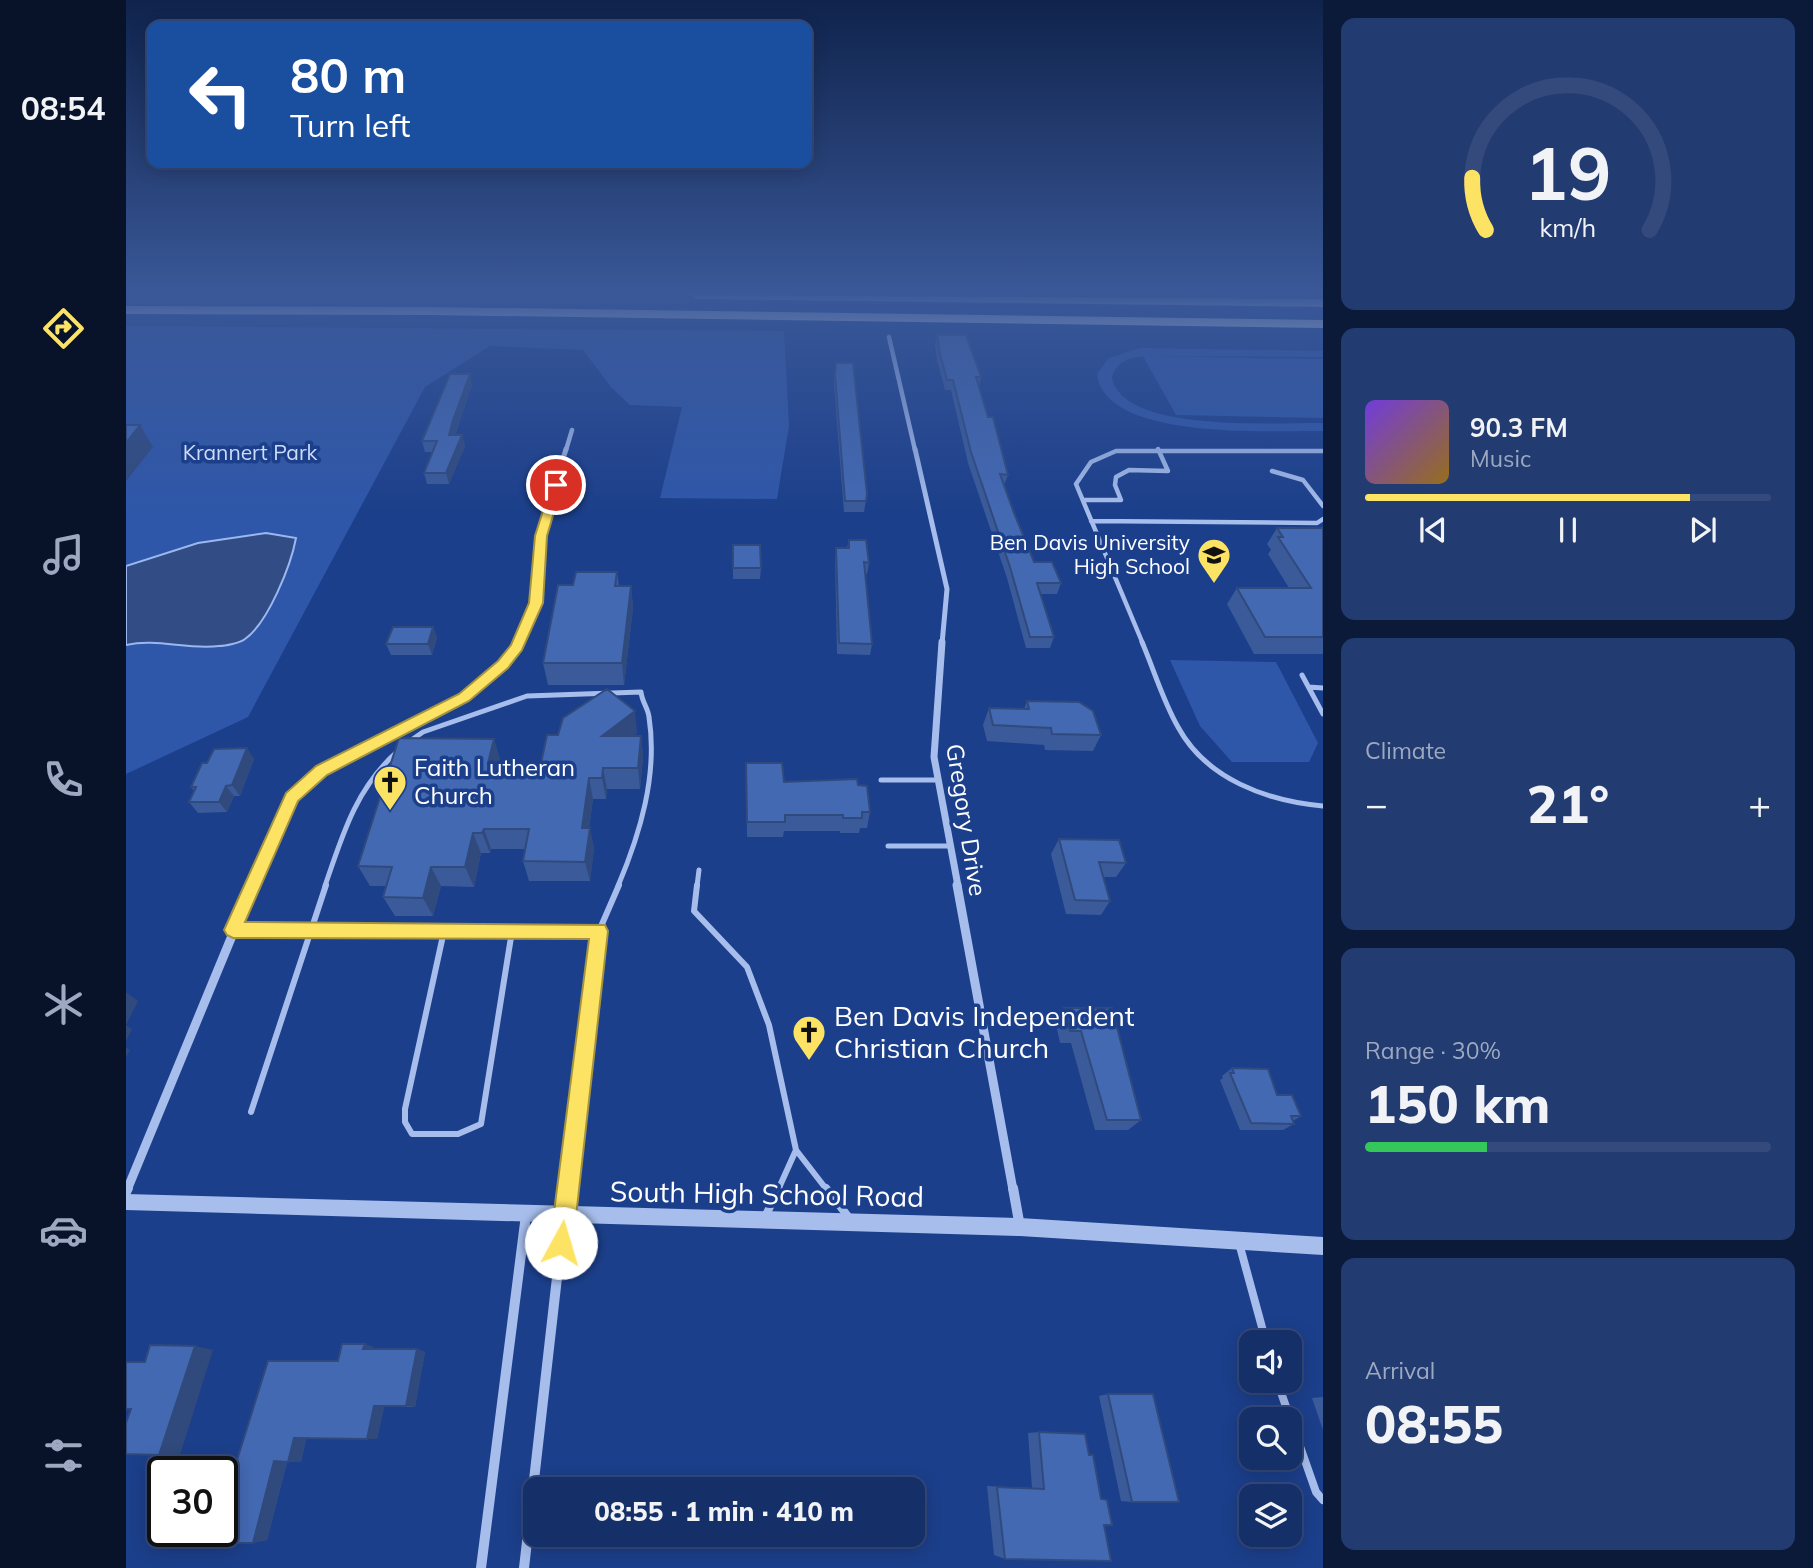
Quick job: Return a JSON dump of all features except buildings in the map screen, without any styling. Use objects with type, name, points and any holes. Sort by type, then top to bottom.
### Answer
[{"type":"street","name":"Gregory Drive","points":[[896,368],[947,589],[933,737],[938,780],[1020,1227]]},
{"type":"street","points":[[126,1192],[233,930],[292,797],[322,770],[464,697],[503,664],[517,647],[533,613],[543,525],[572,430]]},
{"type":"street","name":"South High School Road","points":[[126,1202],[1020,1227],[1323,1246]]},
{"type":"street","points":[[481,1568],[526,1214]]},
{"type":"street","points":[[524,1568],[564,1216]]},
{"type":"lane","points":[[1083,500],[1121,500],[1115,485],[1116,477],[1129,470],[1168,471],[1158,449]]},
{"type":"lane","points":[[1323,451],[1116,451],[1094,458],[1082,469],[1076,484],[1178,728],[1203,760],[1245,788],[1304,805],[1323,806]]},
{"type":"lane","points":[[1272,471],[1293,474],[1307,481],[1323,506]]},
{"type":"lane","points":[[1091,521],[1317,523],[1323,519]]},
{"type":"lane","points":[[1302,675],[1323,714]]},
{"type":"lane","points":[[1309,687],[1323,688]]},
{"type":"lane","points":[[251,1112],[347,821],[363,788],[382,764],[422,732],[527,696],[641,692],[642,703],[649,715],[649,782],[637,841],[599,931],[564,1216]]},
{"type":"lane","points":[[881,779],[938,780]]},
{"type":"lane","points":[[888,846],[950,846]]},
{"type":"lane","points":[[699,870],[694,911],[747,967],[769,1025],[796,1150],[852,1221]]},
{"type":"lane","points":[[233,930],[599,931]]},
{"type":"lane","points":[[444,930],[405,1109],[405,1122],[412,1134],[458,1134],[474,1131],[481,1124],[512,931]]},
{"type":"lane","points":[[764,1220],[796,1150]]},
{"type":"lane","points":[[1238,1240],[1263,1330]]},
{"type":"lane","points":[[1281,1393],[1316,1492],[1323,1500]]},
{"type":"green space","name":"Krannert Park","points":[[126,368],[455,368],[425,387],[248,717],[126,774]]},
{"type":"green space","name":"Krannert Park","points":[[597,368],[786,368],[789,426],[777,499],[660,498],[682,407],[630,405]]},
{"type":"green space","points":[[1101,368],[1116,368],[1112,378],[1123,396],[1144,409],[1172,417],[1240,423],[1323,423],[1323,431],[1195,428],[1159,422],[1129,411],[1107,396],[1097,374]]},
{"type":"green space","points":[[1150,368],[1323,368],[1323,418],[1176,415]]},
{"type":"green space","points":[[1170,660],[1276,662],[1318,743],[1309,762],[1232,762],[1200,726]]},
{"type":"shaded area","points":[[266,533],[296,538],[284,578],[270,607],[254,631],[245,639],[229,645],[207,647],[149,643],[126,645],[126,566],[198,543]]},
{"type":"place","name":"Ben Davis University High School","points":[[1214,585]]},
{"type":"place","name":"Faith Lutheran Church","points":[[390,812]]},
{"type":"place","name":"Ben Davis Independent Christian Church","points":[[809,1062]]},
{"type":"route","points":[[556,485],[541,536],[536,603],[517,647],[485,681],[464,697],[322,770],[292,797],[233,930],[599,931],[561,1243]]}]
